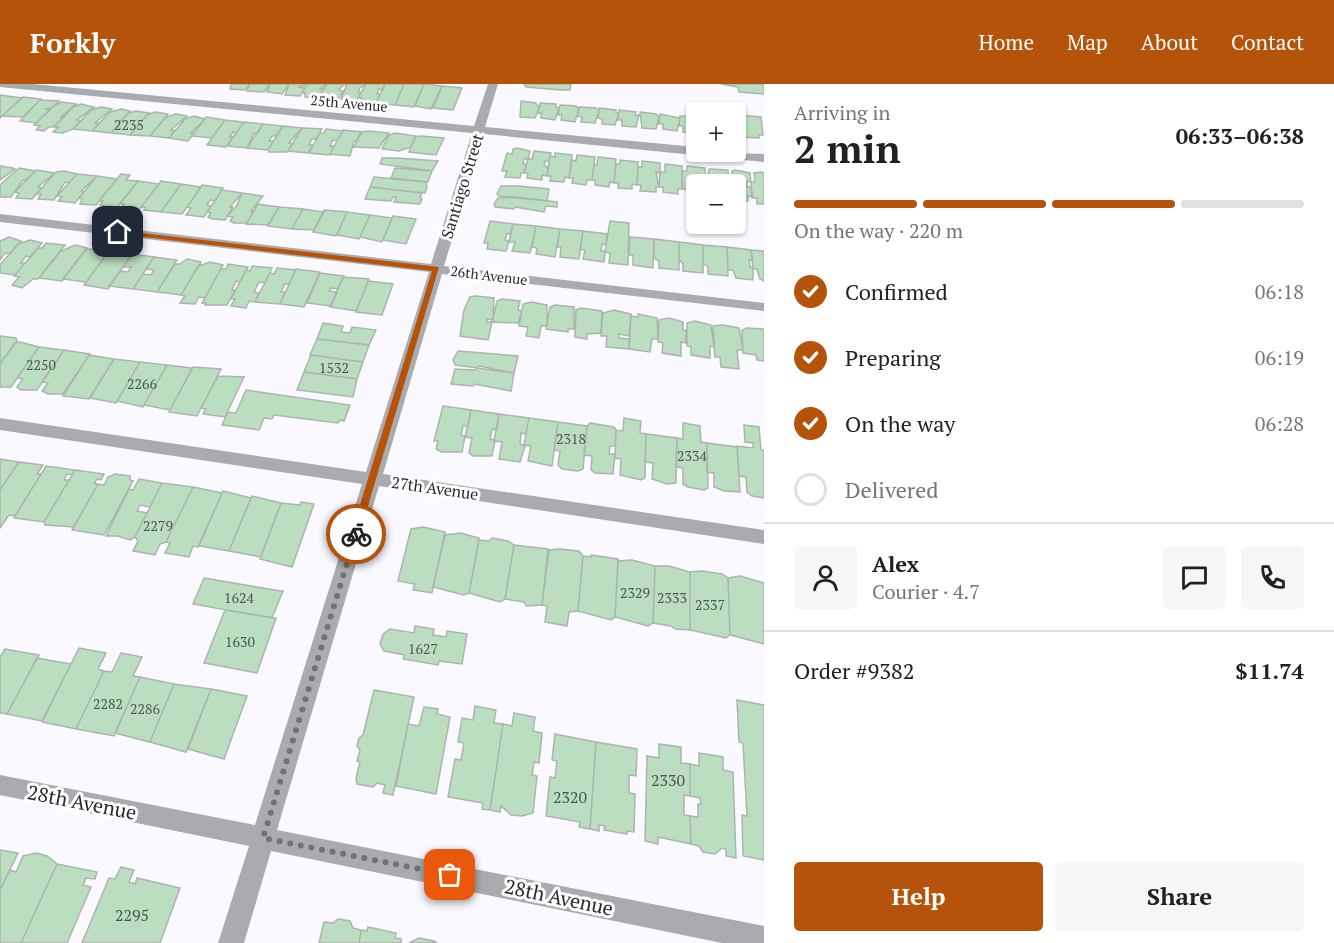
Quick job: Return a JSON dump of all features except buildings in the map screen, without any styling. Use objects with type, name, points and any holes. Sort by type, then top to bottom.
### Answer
[{"type":"street","name":"25th Avenue","points":[[0,84],[686,150]]},
{"type":"street","name":"Santiago Street","points":[[231,943],[493,84]]},
{"type":"street","name":"25th Avenue","points":[[746,156],[764,158]]},
{"type":"street","name":"26th Avenue","points":[[0,218],[764,307]]},
{"type":"street","name":"27th Avenue","points":[[0,424],[764,537]]},
{"type":"street","name":"28th Avenue","points":[[0,785],[764,939]]},
{"type":"way so far","points":[[356,534],[263,838],[450,875]]},
{"type":"route","points":[[118,232],[437,269],[356,534]]}]
